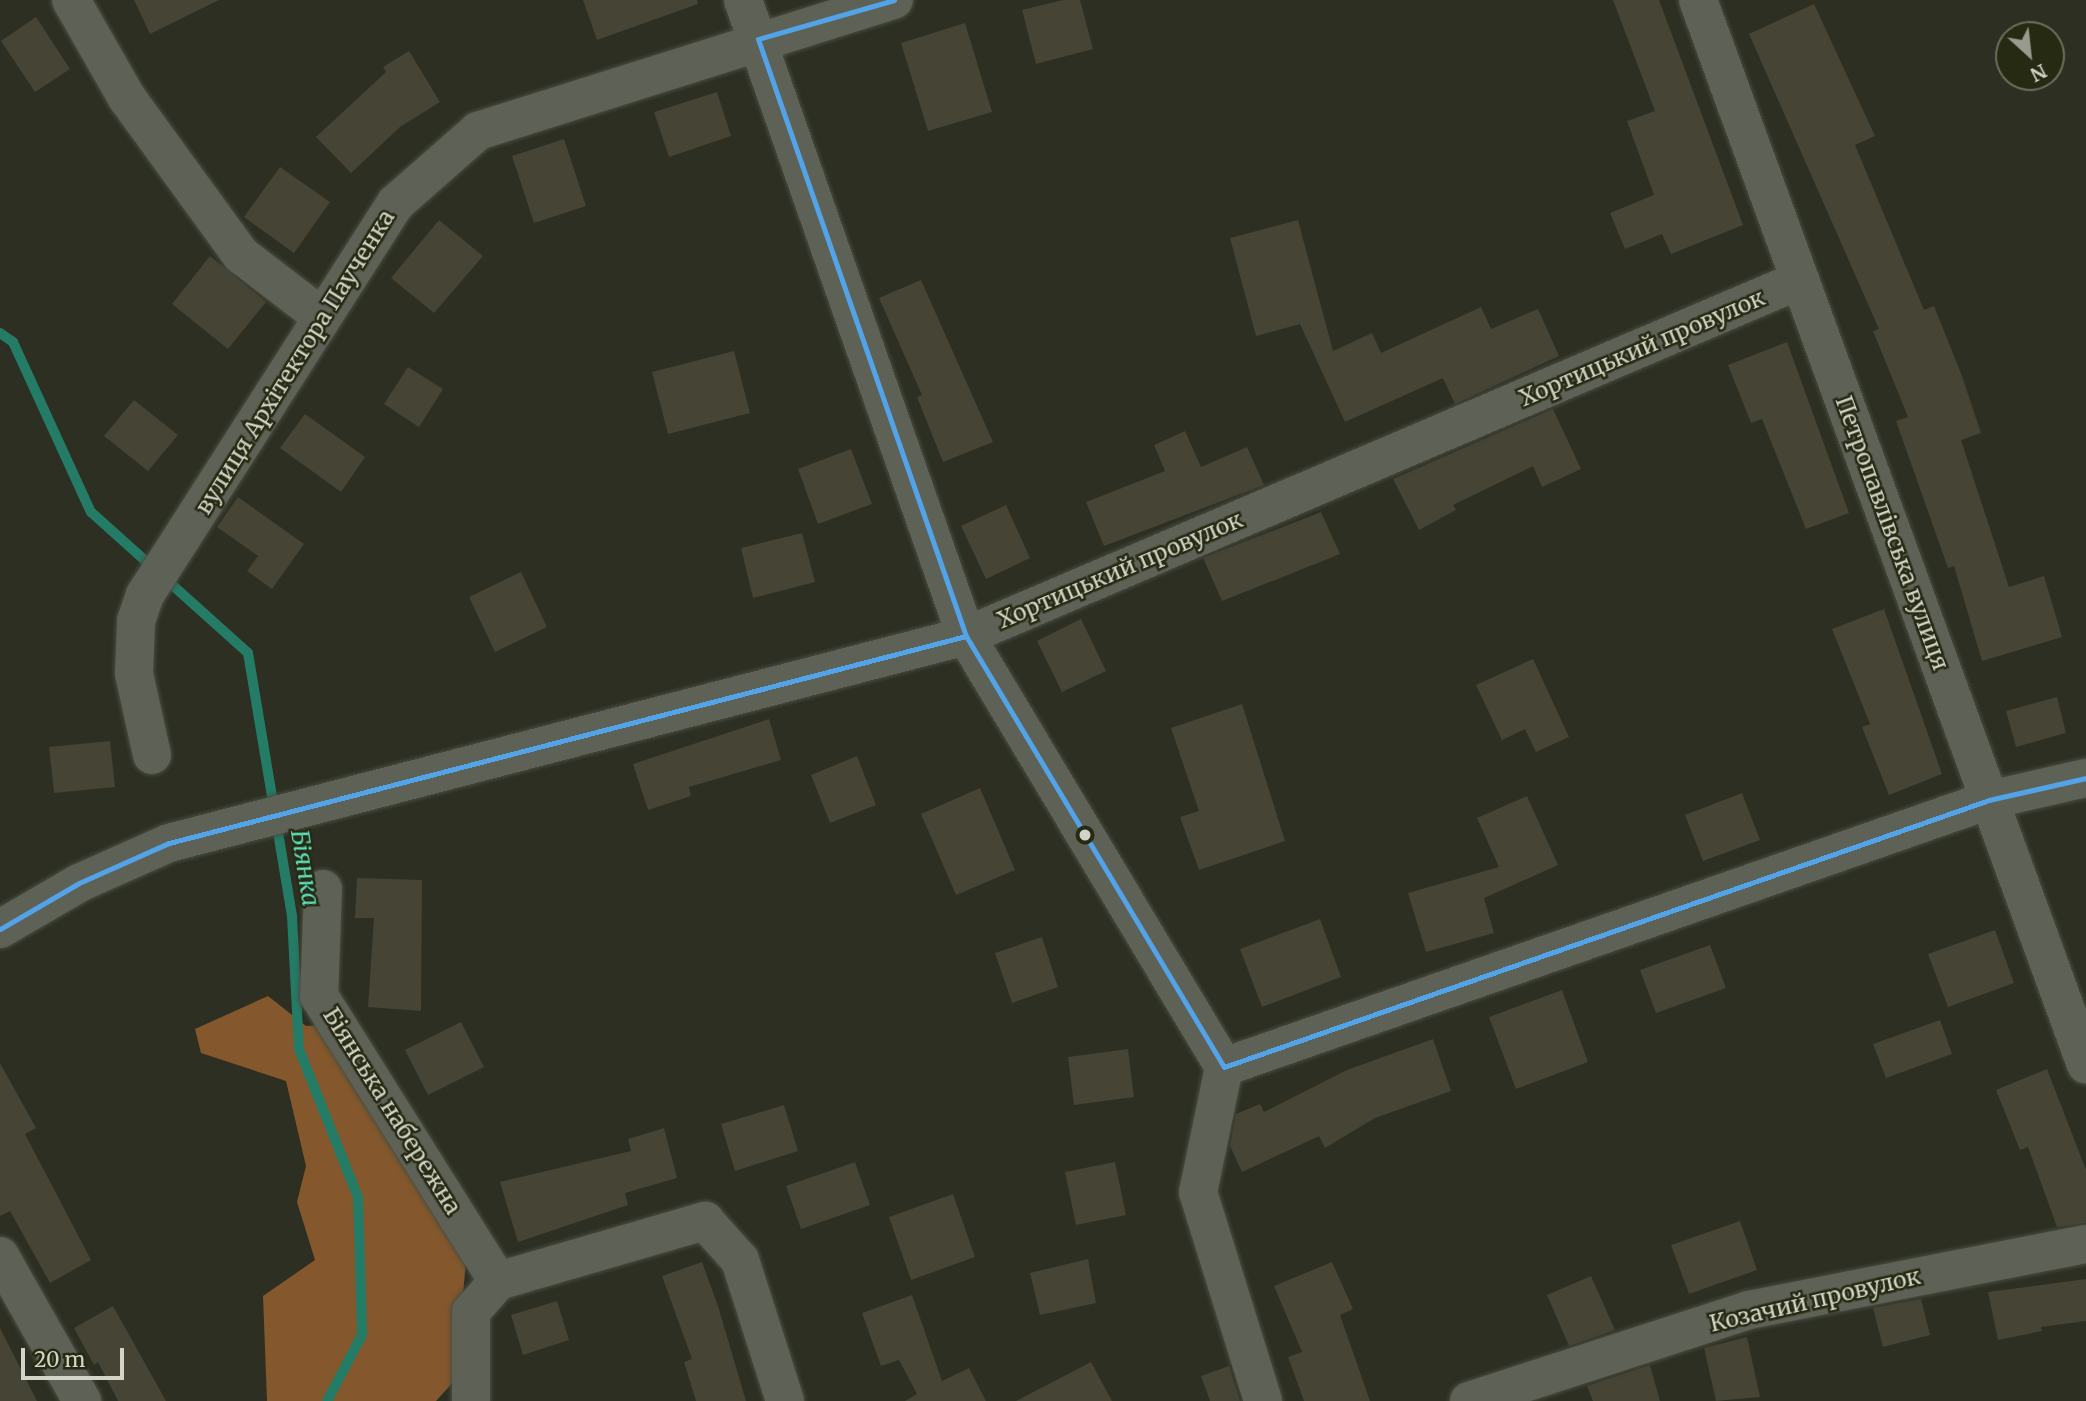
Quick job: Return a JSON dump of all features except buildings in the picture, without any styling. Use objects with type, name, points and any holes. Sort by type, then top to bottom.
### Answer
[{"type":"street","points":[[71,0],[127,98],[241,255],[322,317]]},
{"type":"street","points":[[743,0],[966,636],[1224,1067],[1198,1192],[1263,1401]]},
{"type":"street","name":"вулиця Архітектора Паученка","points":[[152,755],[134,674],[136,621],[145,596],[396,203],[478,131],[758,39],[894,0]]},
{"type":"street","name":"Петропавлівська вулиця","points":[[1699,0],[2086,1065]]},
{"type":"street","name":"Хортицький провулок","points":[[0,929],[79,883],[169,843],[966,636],[1800,280]]},
{"type":"street","points":[[1224,1067],[1989,800],[2086,778]]},
{"type":"street","name":"Біянська набережна","points":[[323,889],[319,996],[498,1281]]},
{"type":"street","points":[[471,1401],[471,1312],[498,1281],[705,1221],[740,1261],[785,1401]]},
{"type":"street","name":"Козачий провулок","points":[[1469,1401],[1749,1310],[2086,1244]]},
{"type":"street","points":[[0,1256],[82,1401]]},
{"type":"shaded area","points":[[268,996],[306,1026],[328,1025],[466,1262],[455,1380],[436,1401],[267,1401],[263,1296],[315,1260],[297,1202],[306,1166],[286,1081],[201,1053],[195,1029]]},
{"type":"waterway","name":"Біянка","points":[[0,333],[13,342],[91,512],[248,653],[292,916],[299,1049],[358,1197],[362,1335],[327,1401]]},
{"type":"transit line","points":[[894,0],[758,39],[966,636],[1224,1067],[1989,800],[2086,778]]},
{"type":"transit line","points":[[0,929],[79,883],[169,843],[966,636]]}]
